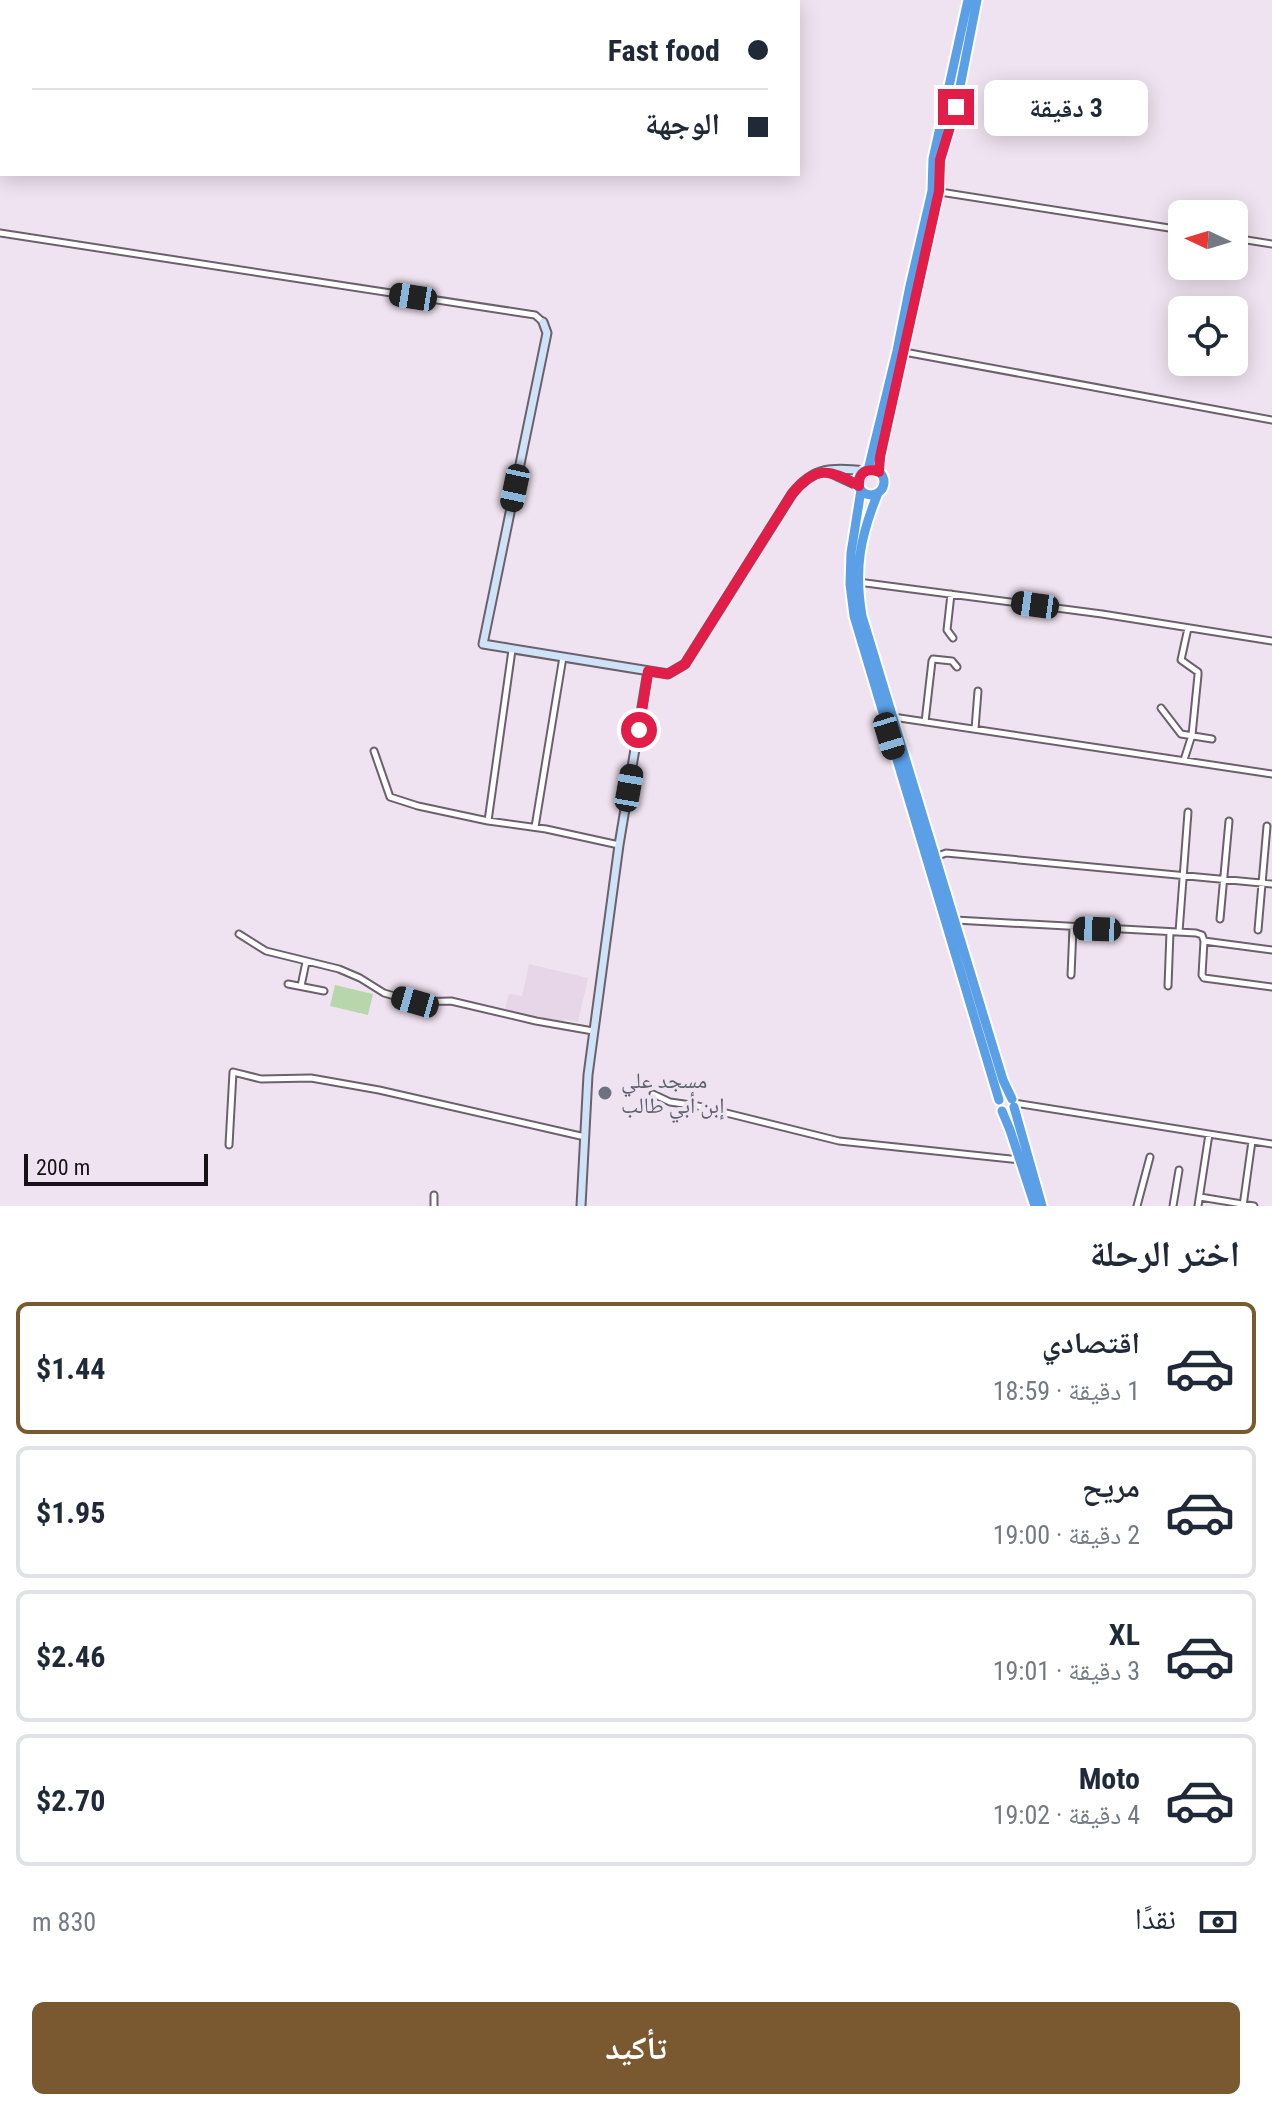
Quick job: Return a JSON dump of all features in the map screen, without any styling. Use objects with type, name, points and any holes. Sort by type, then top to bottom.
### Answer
[{"type":"highway","points":[[968,0],[933,159],[932,191],[897,351],[866,471],[860,477],[850,584],[854,616],[998,1105],[1035,1206]]},
{"type":"highway","points":[[860,488],[869,495],[883,489],[880,457],[939,191],[940,160],[956,107],[977,0]]},
{"type":"highway","points":[[866,471],[879,472]]},
{"type":"highway","points":[[878,493],[861,544],[858,582],[866,630],[1042,1206]]},
{"type":"highway","points":[[999,1100],[1006,1096],[1013,1103]]},
{"type":"highway","points":[[1002,1111],[1007,1112],[1013,1103]]},
{"type":"main road","points":[[543,322],[547,333],[483,644],[668,674],[685,664],[801,482],[810,475],[827,471],[845,468],[866,471]]},
{"type":"main road","points":[[827,471],[860,488]]},
{"type":"main road","points":[[581,1206],[588,1075],[619,845],[648,671]]},
{"type":"street","points":[[939,191],[1168,228]]},
{"type":"street","points":[[0,233],[535,315],[543,322]]},
{"type":"street","points":[[1248,240],[1272,244]]},
{"type":"street","points":[[904,352],[1272,420]]},
{"type":"street","points":[[858,582],[1102,614],[1272,641]]},
{"type":"street","points":[[951,594],[947,630],[953,638]]},
{"type":"street","points":[[1184,760],[1192,735],[1198,675],[1181,660],[1188,628]]},
{"type":"street","points":[[488,821],[512,650]]},
{"type":"street","points":[[535,827],[563,657]]},
{"type":"street","points":[[925,722],[933,659],[952,661],[957,667]]},
{"type":"street","points":[[975,729],[978,691]]},
{"type":"street","points":[[1161,708],[1181,734],[1212,739]]},
{"type":"street","points":[[892,717],[1272,774]]},
{"type":"street","points":[[374,751],[390,797],[488,821],[535,827],[619,845]]},
{"type":"street","points":[[1179,932],[1188,812]]},
{"type":"street","points":[[1220,919],[1229,821]]},
{"type":"street","points":[[1258,930],[1267,826]]},
{"type":"street","points":[[935,858],[946,853],[1272,884]]},
{"type":"street","points":[[954,920],[1200,933],[1204,941],[1204,978],[1272,987]]},
{"type":"street","points":[[1071,975],[1073,928]]},
{"type":"street","points":[[1168,986],[1170,932]]},
{"type":"street","points":[[239,934],[266,951],[339,969],[384,993],[415,1002],[451,1001],[594,1031]]},
{"type":"street","points":[[1204,941],[1272,950]]},
{"type":"street","points":[[301,986],[306,962]]},
{"type":"street","points":[[288,984],[324,991]]},
{"type":"street","points":[[229,1145],[233,1072],[261,1079],[311,1078],[379,1090],[585,1137]]},
{"type":"street","points":[[653,1094],[670,1102],[839,1141],[1020,1160]]},
{"type":"street","points":[[1013,1103],[1272,1144]]},
{"type":"street","points":[[1198,1206],[1209,1134]]},
{"type":"street","points":[[1243,1205],[1252,1141]]},
{"type":"street","points":[[1137,1206],[1150,1157]]},
{"type":"street","points":[[1173,1206],[1179,1170]]},
{"type":"street","points":[[434,1195],[434,1206]]},
{"type":"street","points":[[1199,1197],[1254,1206]]},
{"type":"shaded area","points":[[529,964],[588,978],[578,1022],[565,1019],[563,1023],[505,1009],[509,994],[522,996]]},
{"type":"green space","points":[[335,985],[373,994],[368,1015],[330,1006]]},
{"type":"place","name":"مسجد علي إبن أبي طالب","points":[[605,1093]]},
{"type":"route","points":[[639,730],[648,671],[668,674],[685,664],[801,482],[810,475],[827,471],[859,486],[860,477],[865,471],[879,472],[939,191],[940,160],[956,107]]}]
